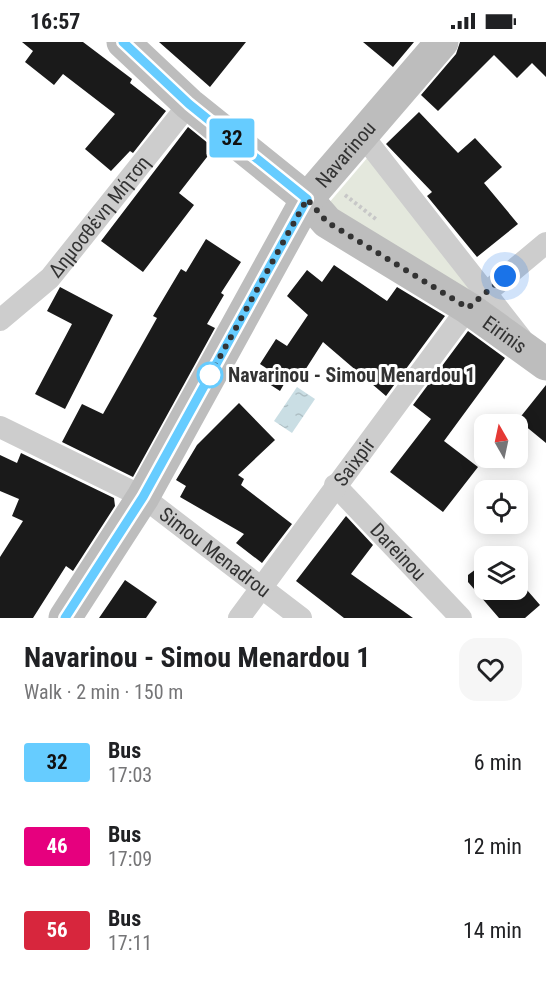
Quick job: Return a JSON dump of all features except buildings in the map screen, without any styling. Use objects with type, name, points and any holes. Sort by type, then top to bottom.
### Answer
[{"type":"main road","name":"Eirinis","points":[[123,42],[189,104],[307,199],[327,222],[478,300],[540,360]]},
{"type":"main road","name":"Navarinou","points":[[65,618],[143,497],[307,199],[442,42]]},
{"type":"street","name":"Δημοσθένη Μήτση","points":[[0,320],[50,278],[189,104]]},
{"type":"street","points":[[363,136],[478,300]]},
{"type":"street","name":"Saixpir","points":[[239,618],[335,485],[478,300],[546,243]]},
{"type":"street","name":"Simou Menadrou","points":[[0,427],[143,497],[262,585],[301,618]]},
{"type":"street","name":"Dareinou","points":[[335,485],[461,618]]},
{"type":"shaded area","points":[[368,157],[476,292],[467,302],[323,210]]},
{"type":"water","points":[[297,387],[315,399],[292,433],[274,421]]},
{"type":"bus line","name":"32","points":[[65,618],[143,497],[307,199],[189,104],[123,42]]},
{"type":"place","name":"Navarinou - Simou Menardou 1","points":[[210,375]]},
{"type":"route","points":[[210,375],[307,199],[327,222],[468,308],[505,276]]}]
